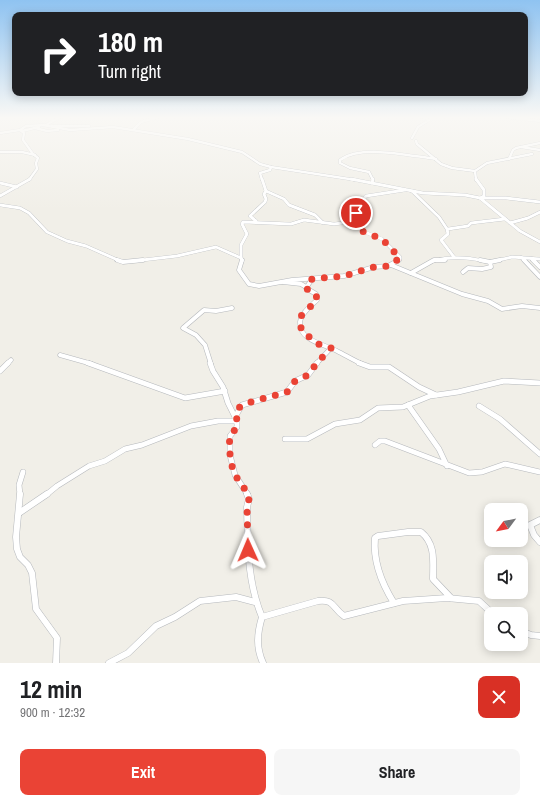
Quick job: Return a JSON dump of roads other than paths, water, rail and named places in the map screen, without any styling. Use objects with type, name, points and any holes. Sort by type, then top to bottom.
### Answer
[{"type":"street","points":[[0,196],[29,180],[37,170],[38,166],[36,162],[38,158],[34,156],[29,148],[22,152]]},
{"type":"street","points":[[226,148],[247,155],[264,166],[271,168],[323,174],[412,191],[540,202]]},
{"type":"street","points":[[422,148],[441,164],[448,167],[475,171],[487,163],[532,154]]},
{"type":"street","points":[[510,158],[513,150],[518,148]]},
{"type":"street","points":[[526,148],[540,150]]},
{"type":"street","points":[[0,152],[22,152],[34,156]]},
{"type":"street","points":[[372,183],[373,180],[369,172],[350,168],[340,163],[340,160],[348,155],[374,152],[436,159]]},
{"type":"street","points":[[258,222],[250,216],[254,210],[264,203],[266,199],[264,194],[266,191],[260,173],[270,170],[271,168]]},
{"type":"street","points":[[475,171],[476,180],[484,190],[484,196],[481,198]]},
{"type":"street","points":[[0,183],[17,187]]},
{"type":"street","points":[[359,221],[324,223],[304,220],[291,224],[245,221],[242,224],[247,234],[244,239],[244,243],[240,246],[242,261],[239,270],[249,284],[259,286],[281,282],[344,276],[374,267],[391,265],[400,259],[400,257],[382,239],[361,230],[362,225],[359,221],[356,208],[365,196],[405,190]]},
{"type":"street","points":[[266,191],[284,199],[289,204],[315,215],[324,223]]},
{"type":"street","points":[[412,191],[448,229],[448,234],[441,240],[454,257]]},
{"type":"street","points":[[481,198],[520,231],[540,242]]},
{"type":"street","points":[[0,204],[20,208],[29,213],[47,232],[67,241],[86,246],[123,262],[177,256],[216,247],[241,258]]},
{"type":"street","points":[[510,223],[528,218],[540,212]]},
{"type":"street","points":[[448,229],[468,226],[471,223],[505,219]]},
{"type":"street","points":[[411,273],[434,260],[444,260],[454,257],[467,257],[490,262],[505,258],[521,257],[540,259]]},
{"type":"street","points":[[521,257],[540,277]]},
{"type":"street","points":[[531,258],[540,267]]},
{"type":"street","points":[[463,272],[468,268],[489,268],[491,266],[490,262]]},
{"type":"street","points":[[391,265],[462,294],[488,301],[502,309],[509,309],[519,306],[540,308]]},
{"type":"street","points":[[306,287],[307,283],[312,279]]},
{"type":"street","points":[[281,282],[301,284],[316,294],[317,300],[301,316],[301,330],[318,344],[331,348],[364,365],[390,367],[419,387],[436,395]]},
{"type":"street","points":[[232,308],[216,311],[204,310],[183,328],[196,334],[205,345],[213,371],[225,391],[228,403],[236,419],[237,427],[230,436],[229,441],[230,455],[235,475],[246,491],[249,499],[247,507],[249,574],[255,602],[262,617],[258,630],[257,650],[263,663]]},
{"type":"street","points":[[236,419],[239,408],[242,405],[287,392],[295,381],[308,375],[331,348]]},
{"type":"street","points":[[60,355],[100,366],[185,398],[194,398],[214,392],[225,391]]},
{"type":"street","points":[[0,371],[11,360]]},
{"type":"street","points":[[285,439],[307,439],[334,424],[360,420],[378,408],[396,408],[436,395],[458,392],[504,381],[540,383]]},
{"type":"street","points":[[408,405],[439,449],[447,466]]},
{"type":"street","points":[[479,406],[500,419],[540,454]]},
{"type":"street","points":[[19,513],[41,499],[57,486],[89,466],[105,461],[125,449],[142,445],[191,426],[236,419]]},
{"type":"street","points":[[375,446],[380,441],[386,441],[447,466],[469,473],[482,472],[505,464],[540,472]]},
{"type":"street","points":[[23,472],[20,478],[19,513],[16,537],[17,549],[20,557],[28,565],[32,573],[36,609],[57,638],[56,663]]},
{"type":"street","points":[[540,520],[532,522],[530,525],[534,535],[540,542]]},
{"type":"street","points":[[394,603],[384,586],[377,564],[374,543],[375,538],[378,536],[408,532],[421,532],[428,539],[433,551],[433,579],[451,598]]},
{"type":"street","points":[[109,663],[128,653],[156,626],[175,617],[200,601],[236,597],[255,602]]},
{"type":"street","points":[[262,617],[302,605],[326,600],[332,602],[338,611],[344,616],[403,601],[451,598],[479,601],[485,607]]},
{"type":"street","points":[[528,634],[540,636]]}]
